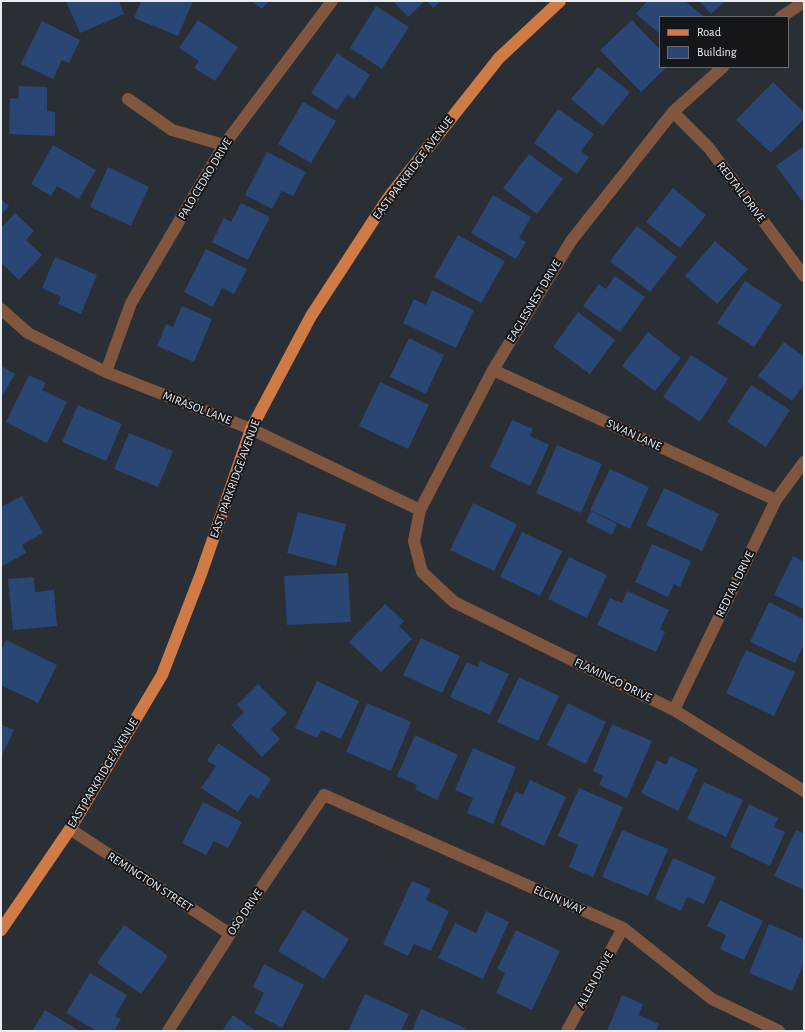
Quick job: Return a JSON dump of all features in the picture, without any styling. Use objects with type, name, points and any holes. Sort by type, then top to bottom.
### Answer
[{"type":"main road","name":"EAST PARKRIDGE AVENUE","points":[[1,930],[70,829],[162,675],[201,574],[251,429],[311,316],[388,198],[499,58],[560,1]]},
{"type":"street","name":"PALO CEDRO DRIVE","points":[[106,372],[131,303],[224,145],[332,1]]},
{"type":"street","points":[[783,16],[804,2]]},
{"type":"street","name":"EAGLESNEST DRIVE","points":[[422,572],[414,541],[420,510],[493,370],[571,241],[673,112],[721,68]]},
{"type":"street","points":[[128,99],[172,130],[224,145]]},
{"type":"street","name":"REDTAIL DRIVE","points":[[673,112],[709,148],[804,276]]},
{"type":"street","name":"MIRASOL LANE","points":[[1,309],[28,333],[106,372],[251,429],[420,510]]},
{"type":"street","name":"SWAN LANE","points":[[493,370],[776,500]]},
{"type":"street","name":"REDTAIL DRIVE","points":[[674,710],[776,500],[804,462]]},
{"type":"street","name":"FLAMINGO DRIVE","points":[[422,572],[454,602],[674,710],[804,791]]},
{"type":"street","name":"ELGIN WAY","points":[[324,795],[623,928],[712,999],[779,1031]]},
{"type":"street","name":"OSO DRIVE","points":[[168,1031],[230,934],[324,795]]},
{"type":"street","name":"REMINGTON STREET","points":[[70,829],[230,934]]},
{"type":"street","name":"ALLEN DRIVE","points":[[566,1031],[623,928]]},
{"type":"building","points":[[66,1],[119,1],[124,14],[80,33]]},
{"type":"building","points":[[141,1],[193,1],[178,36],[134,18]]},
{"type":"building","points":[[252,1],[269,1],[262,9]]},
{"type":"building","points":[[393,1],[425,1],[408,17]]},
{"type":"building","points":[[427,1],[441,1],[433,8]]},
{"type":"building","points":[[647,1],[685,1],[703,16],[659,16],[659,33],[636,14]]},
{"type":"building","points":[[699,1],[726,1],[711,14]]},
{"type":"building","points":[[376,6],[409,27],[382,69],[350,48]]},
{"type":"building","points":[[198,20],[238,47],[215,81],[194,68],[199,61],[179,48]]},
{"type":"building","points":[[632,20],[659,49],[659,68],[666,68],[641,92],[600,50]]},
{"type":"building","points":[[42,21],[80,40],[69,63],[62,60],[53,79],[21,64]]},
{"type":"building","points":[[337,53],[370,75],[354,99],[347,95],[337,110],[311,93]]},
{"type":"building","points":[[598,67],[630,92],[603,126],[571,99]]},
{"type":"building","points":[[773,82],[804,112],[804,119],[771,153],[736,120]]},
{"type":"building","points":[[19,86],[47,87],[47,111],[55,112],[55,136],[9,134],[10,98],[18,99]]},
{"type":"building","points":[[303,102],[336,121],[311,163],[278,144]]},
{"type":"building","points":[[558,109],[594,134],[581,151],[589,157],[577,174],[534,143]]},
{"type":"building","points":[[53,145],[96,170],[79,199],[57,186],[51,196],[31,184]]},
{"type":"building","points":[[804,146],[804,199],[802,201],[776,166]]},
{"type":"building","points":[[267,152],[306,172],[293,196],[282,191],[272,209],[245,195]]},
{"type":"building","points":[[529,154],[563,179],[537,214],[503,188]]},
{"type":"building","points":[[108,167],[149,187],[131,226],[90,207]]},
{"type":"building","points":[[673,188],[706,215],[680,248],[646,222]]},
{"type":"building","points":[[493,195],[531,217],[519,238],[526,242],[516,259],[471,233]]},
{"type":"building","points":[[1,199],[9,206],[1,215]]},
{"type":"building","points":[[241,203],[270,217],[248,260],[212,242],[224,218],[231,222]]},
{"type":"building","points":[[15,213],[34,231],[26,240],[42,255],[19,280],[1,263],[1,228]]},
{"type":"building","points":[[637,226],[677,257],[650,292],[610,261]]},
{"type":"building","points":[[458,235],[505,261],[481,303],[434,277]]},
{"type":"building","points":[[715,241],[748,269],[717,304],[685,276]]},
{"type":"building","points":[[206,249],[247,269],[234,294],[222,288],[213,307],[184,292]]},
{"type":"building","points":[[55,257],[97,275],[81,314],[58,304],[61,297],[42,288]]},
{"type":"building","points":[[615,276],[645,297],[620,332],[583,306],[599,284],[606,289]]},
{"type":"building","points":[[745,281],[782,305],[754,347],[717,323]]},
{"type":"building","points":[[432,290],[474,310],[456,348],[403,323],[414,299],[426,305]]},
{"type":"building","points":[[182,306],[212,319],[194,362],[157,346],[166,324],[173,327]]},
{"type":"building","points":[[578,312],[615,340],[590,374],[553,347]]},
{"type":"building","points":[[648,332],[681,358],[655,391],[622,366]]},
{"type":"building","points":[[409,338],[444,355],[426,394],[390,377]]},
{"type":"building","points":[[784,342],[804,357],[804,385],[792,401],[758,376]]},
{"type":"building","points":[[691,355],[728,379],[700,422],[663,397]]},
{"type":"building","points":[[1,366],[15,374],[1,398]]},
{"type":"building","points":[[29,375],[46,383],[42,390],[67,402],[47,443],[6,422]]},
{"type":"building","points":[[380,382],[429,405],[408,449],[359,426]]},
{"type":"building","points":[[751,385],[790,410],[766,447],[727,422]]},
{"type":"building","points":[[78,405],[122,424],[106,461],[62,442]]},
{"type":"building","points":[[512,420],[533,429],[530,436],[549,445],[530,486],[490,467]]},
{"type":"building","points":[[129,433],[173,451],[158,487],[114,469]]},
{"type":"building","points":[[557,445],[602,464],[581,513],[536,493]]},
{"type":"building","points":[[610,469],[649,487],[630,529],[590,510]]},
{"type":"building","points":[[664,488],[719,514],[702,551],[646,525]]},
{"type":"building","points":[[22,496],[43,533],[22,545],[26,553],[1,567],[1,507]]},
{"type":"building","points":[[473,503],[517,524],[494,571],[450,550]]},
{"type":"building","points":[[591,511],[617,524],[612,535],[586,522]]},
{"type":"building","points":[[298,512],[346,524],[336,566],[287,553]]},
{"type":"building","points":[[522,532],[562,551],[540,596],[500,577]]},
{"type":"building","points":[[652,544],[691,561],[680,587],[674,584],[668,597],[635,582]]},
{"type":"building","points":[[793,556],[804,562],[804,609],[774,595]]},
{"type":"building","points":[[569,557],[607,575],[587,618],[548,599]]},
{"type":"building","points":[[348,573],[351,622],[287,625],[284,576]]},
{"type":"building","points":[[34,577],[35,592],[54,590],[57,626],[13,630],[8,579]]},
{"type":"building","points":[[627,591],[669,610],[660,629],[665,632],[656,652],[597,625],[610,598],[622,603]]},
{"type":"building","points":[[769,602],[804,619],[804,644],[795,663],[750,642]]},
{"type":"building","points":[[385,604],[404,621],[399,626],[412,639],[381,672],[349,642]]},
{"type":"building","points":[[421,638],[460,656],[442,693],[403,675]]},
{"type":"building","points":[[6,640],[57,665],[38,703],[1,685],[1,650]]},
{"type":"building","points":[[746,650],[795,672],[774,716],[726,693]]},
{"type":"building","points":[[480,661],[509,674],[490,715],[450,697],[467,662],[478,667]]},
{"type":"building","points":[[519,677],[559,696],[538,741],[497,722]]},
{"type":"building","points":[[317,681],[359,701],[341,739],[321,730],[317,738],[295,728]]},
{"type":"building","points":[[258,684],[287,713],[271,729],[280,739],[262,757],[231,725],[244,712],[237,705]]},
{"type":"building","points":[[367,703],[411,722],[391,771],[346,752]]},
{"type":"building","points":[[568,703],[606,722],[586,764],[547,745]]},
{"type":"building","points":[[1,724],[14,730],[1,757]]},
{"type":"building","points":[[612,724],[652,741],[627,798],[599,785],[603,776],[593,771]]},
{"type":"building","points":[[415,735],[458,755],[437,800],[415,789],[417,785],[397,776]]},
{"type":"building","points":[[218,743],[271,779],[258,799],[250,794],[238,812],[201,788],[216,766],[207,761]]},
{"type":"building","points":[[473,748],[516,767],[493,824],[467,813],[473,798],[455,790]]},
{"type":"building","points":[[670,756],[698,769],[678,811],[641,793],[657,760],[666,765]]},
{"type":"building","points":[[530,780],[566,797],[544,846],[500,825],[516,791],[523,795]]},
{"type":"building","points":[[704,782],[743,800],[726,837],[687,819]]},
{"type":"building","points":[[579,788],[623,807],[593,877],[569,867],[578,845],[558,836]]},
{"type":"building","points":[[203,802],[242,822],[228,848],[214,841],[206,855],[182,843]]},
{"type":"building","points":[[749,804],[778,818],[774,827],[785,832],[770,866],[730,847]]},
{"type":"building","points":[[622,830],[668,849],[648,896],[602,877]]},
{"type":"building","points":[[796,830],[804,834],[804,890],[774,876]]},
{"type":"building","points":[[673,858],[716,877],[704,904],[687,897],[681,911],[655,899]]},
{"type":"building","points":[[412,881],[431,889],[426,900],[449,911],[431,951],[414,944],[408,956],[383,944]]},
{"type":"building","points":[[720,900],[763,921],[744,960],[720,949],[726,935],[707,926]]},
{"type":"building","points":[[303,910],[349,939],[324,979],[278,951]]},
{"type":"building","points":[[486,911],[509,922],[483,979],[438,958],[455,923],[476,933]]},
{"type":"building","points":[[769,924],[804,939],[804,963],[792,991],[749,973]]},
{"type":"building","points":[[124,925],[168,956],[141,994],[97,963]]},
{"type":"building","points":[[516,930],[560,951],[532,1010],[496,993],[505,973],[497,969]]},
{"type":"building","points":[[264,964],[304,985],[282,1028],[254,1013],[264,993],[253,987]]},
{"type":"building","points":[[90,973],[127,995],[115,1016],[121,1019],[114,1031],[97,1031],[66,1013]]},
{"type":"building","points":[[365,994],[409,1014],[401,1031],[348,1031]]},
{"type":"building","points":[[622,995],[643,1004],[639,1015],[659,1024],[656,1031],[607,1031]]},
{"type":"building","points":[[421,1009],[465,1028],[464,1031],[412,1031]]},
{"type":"building","points":[[45,1010],[80,1031],[32,1031]]},
{"type":"building","points":[[233,1015],[256,1031],[222,1031]]}]
